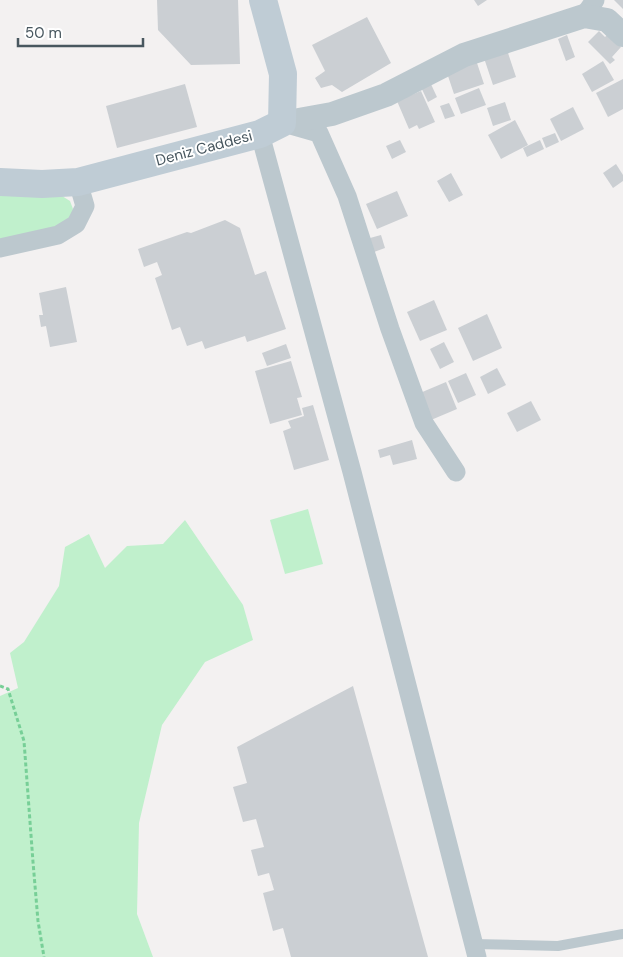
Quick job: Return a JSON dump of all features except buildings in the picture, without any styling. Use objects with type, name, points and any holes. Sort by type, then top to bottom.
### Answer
[{"type":"main road","points":[[263,0],[283,74],[271,128]]},
{"type":"main road","name":"Deniz Caddesi","points":[[0,182],[42,184],[78,182],[271,128]]},
{"type":"street","points":[[271,128],[332,114],[386,95],[464,56],[590,8],[607,20],[623,36]]},
{"type":"street","points":[[271,128],[319,133],[347,196],[390,329],[424,423],[456,472]]},
{"type":"street","points":[[271,128],[352,472],[475,950]]},
{"type":"street","points":[[0,248],[58,235],[76,224],[85,206],[78,182]]},
{"type":"lane","points":[[475,950],[558,946],[623,934]]},
{"type":"path","points":[[0,686],[8,689],[24,741],[32,862],[44,957]]},
{"type":"green space","points":[[0,193],[62,196],[70,201],[73,209],[71,218],[59,228],[0,243]]},
{"type":"green space","points":[[308,509],[323,564],[285,574],[270,520]]},
{"type":"green space","points":[[185,520],[243,605],[253,640],[205,662],[162,725],[139,823],[137,914],[153,957],[0,957],[0,696],[18,688],[10,653],[24,642],[59,586],[65,547],[89,534],[105,568],[127,546],[163,544]]}]
